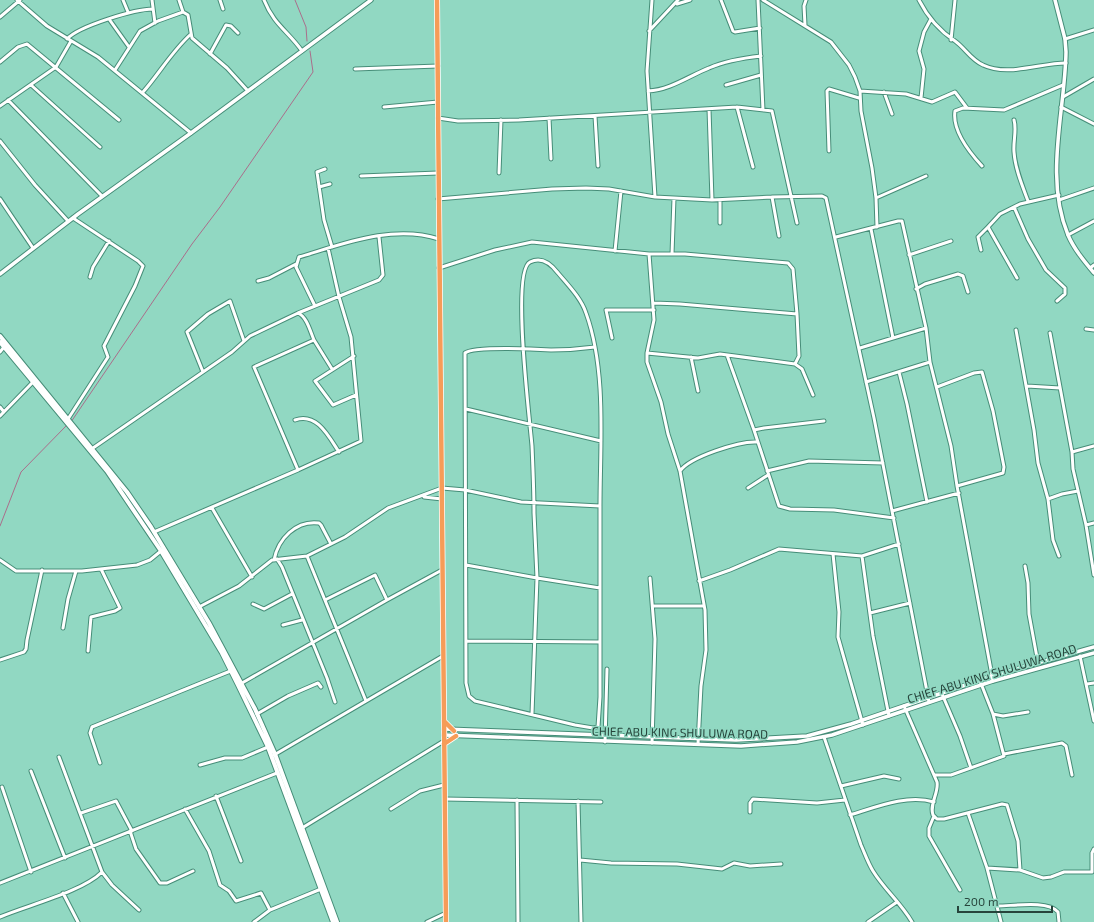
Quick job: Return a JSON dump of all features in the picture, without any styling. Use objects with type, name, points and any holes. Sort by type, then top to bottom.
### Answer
[{"type":"highway","points":[[437,0],[446,922]]},
{"type":"highway","points":[[444,721],[455,733],[444,740]]},
{"type":"main road","points":[[0,336],[123,486],[154,532],[199,607],[233,670],[273,755],[277,773],[302,831],[333,922]]},
{"type":"main road","points":[[0,342],[107,471],[161,551],[242,683],[257,714],[337,922]]},
{"type":"street","points":[[0,17],[18,0],[47,26],[98,57],[192,133]]},
{"type":"street","points":[[123,0],[128,12]]},
{"type":"street","points":[[152,0],[155,23]]},
{"type":"street","points":[[179,0],[183,12],[188,15],[192,38],[227,68],[248,91]]},
{"type":"street","points":[[220,0],[223,9]]},
{"type":"street","points":[[264,0],[276,23],[290,35],[302,51]]},
{"type":"street","points":[[0,274],[68,221],[192,133],[371,0]]},
{"type":"street","points":[[652,0],[649,31],[648,91],[655,197]]},
{"type":"street","points":[[649,31],[678,2],[690,0]]},
{"type":"street","points":[[721,0],[732,31],[760,28]]},
{"type":"street","points":[[758,0],[763,110]]},
{"type":"street","points":[[763,0],[831,42],[849,65],[860,91],[859,98],[876,198],[877,227]]},
{"type":"street","points":[[805,25],[804,6],[806,0]]},
{"type":"street","points":[[919,0],[932,21],[946,36],[978,62],[989,67],[1012,69],[1052,63],[1066,64]]},
{"type":"street","points":[[952,40],[955,0]]},
{"type":"street","points":[[1055,0],[1065,39],[1066,64],[1057,154],[1059,200],[1068,235],[1094,273]]},
{"type":"street","points":[[68,39],[74,33],[128,12],[153,8]]},
{"type":"street","points":[[115,70],[140,31],[155,23],[183,12]]},
{"type":"street","points":[[109,19],[129,47]]},
{"type":"street","points":[[921,98],[924,69],[919,51],[924,32],[932,21]]},
{"type":"street","points":[[210,54],[226,26],[229,25],[238,33]]},
{"type":"street","points":[[1065,39],[1094,30]]},
{"type":"street","points":[[143,92],[159,74],[180,45],[191,34]]},
{"type":"street","points":[[0,106],[56,68],[71,41]]},
{"type":"street","points":[[0,62],[24,44],[56,68],[119,120]]},
{"type":"street","points":[[648,91],[668,87],[714,66],[761,56]]},
{"type":"street","points":[[355,69],[438,66]]},
{"type":"street","points":[[726,85],[761,75]]},
{"type":"street","points":[[1063,97],[1094,79]]},
{"type":"street","points":[[982,166],[972,156],[959,136],[954,112],[957,109],[967,108],[1004,110],[1063,85]]},
{"type":"street","points":[[31,86],[100,147]]},
{"type":"street","points":[[829,151],[827,90],[829,89],[859,98]]},
{"type":"street","points":[[860,91],[906,94],[934,102],[955,92],[967,108]]},
{"type":"street","points":[[884,92],[892,114]]},
{"type":"street","points":[[8,100],[102,196]]},
{"type":"street","points":[[384,107],[438,102]]},
{"type":"street","points":[[737,107],[753,167]]},
{"type":"street","points":[[438,118],[458,121],[501,120],[737,107],[770,110],[774,113],[797,223]]},
{"type":"street","points":[[1061,107],[1094,124]]},
{"type":"street","points":[[709,109],[712,200]]},
{"type":"street","points":[[595,116],[598,166]]},
{"type":"street","points":[[549,118],[551,159]]},
{"type":"street","points":[[500,173],[501,120]]},
{"type":"street","points":[[1014,120],[1016,126],[1013,139],[1014,153],[1028,201]]},
{"type":"street","points":[[0,141],[35,185],[68,221]]},
{"type":"street","points":[[154,532],[361,442],[354,356],[348,323],[339,297],[319,187],[317,171],[325,169]]},
{"type":"street","points":[[361,176],[438,173]]},
{"type":"street","points":[[876,198],[926,176]]},
{"type":"street","points":[[319,187],[330,184]]},
{"type":"street","points":[[1059,200],[1094,188]]},
{"type":"street","points":[[438,200],[552,189],[609,189],[655,197],[712,200],[772,196],[825,198],[836,237],[860,348],[929,700]]},
{"type":"street","points":[[616,251],[622,191]]},
{"type":"street","points":[[981,250],[978,238],[1000,214],[1028,201],[1059,194]]},
{"type":"street","points":[[772,196],[779,236]]},
{"type":"street","points":[[672,254],[674,198]]},
{"type":"street","points":[[0,199],[33,248]]},
{"type":"street","points":[[720,200],[720,223]]},
{"type":"street","points":[[1014,207],[1025,234],[1046,270],[1065,288],[1065,294],[1057,301]]},
{"type":"street","points":[[68,419],[108,357],[104,346],[129,299],[143,267],[142,264],[73,218]]},
{"type":"street","points":[[836,237],[902,221],[916,290],[926,328],[930,362],[951,446],[993,681]]},
{"type":"street","points":[[1068,235],[1094,221]]},
{"type":"street","points":[[988,227],[1017,278]]},
{"type":"street","points":[[871,229],[893,338]]},
{"type":"street","points":[[258,281],[273,276],[296,264],[299,257],[355,239],[417,234],[439,240]]},
{"type":"street","points":[[93,448],[235,350],[244,341],[315,306],[370,284],[382,277],[379,237]]},
{"type":"street","points":[[90,277],[93,268],[109,241]]},
{"type":"street","points":[[909,255],[951,241]]},
{"type":"street","points":[[439,268],[495,250],[532,242],[649,254],[672,254],[788,262],[793,268],[797,314],[799,356],[795,364]]},
{"type":"street","points":[[649,254],[654,303],[654,324],[647,353],[647,362],[662,402],[666,428],[680,471],[704,606],[706,650],[701,686],[698,744]]},
{"type":"street","points":[[532,714],[537,578],[530,426],[524,348],[522,316],[523,273],[527,264],[536,260],[547,262],[556,270],[580,302],[586,313],[595,347],[601,441],[598,727],[587,727],[485,704],[475,701],[469,696],[466,683],[465,352],[524,348],[552,350],[595,347]]},
{"type":"street","points":[[296,264],[315,306]]},
{"type":"street","points":[[1090,268],[1094,265]]},
{"type":"street","points":[[915,284],[924,284],[958,274],[963,276],[968,292]]},
{"type":"street","points":[[916,290],[924,284]]},
{"type":"street","points":[[203,372],[187,332],[208,314],[230,301],[244,341]]},
{"type":"street","points":[[654,303],[797,314]]},
{"type":"street","points":[[612,338],[606,310],[654,310]]},
{"type":"street","points":[[301,313],[314,340],[332,369]]},
{"type":"street","points":[[860,348],[926,328]]},
{"type":"street","points":[[1086,328],[1094,330]]},
{"type":"street","points":[[1016,330],[1027,386],[1038,463],[1048,499],[1053,540],[1059,556]]},
{"type":"street","points":[[1050,333],[1072,452],[1073,469],[1093,556],[1094,575]]},
{"type":"street","points":[[298,470],[254,367],[314,340]]},
{"type":"street","points":[[0,352],[4,347]]},
{"type":"street","points":[[647,353],[691,357],[716,354],[795,364],[802,368],[813,395]]},
{"type":"street","points":[[727,355],[754,430],[778,504],[781,508],[834,510],[894,518]]},
{"type":"street","points":[[354,356],[315,381],[331,404],[336,404],[356,395]]},
{"type":"street","points":[[730,360],[733,356]]},
{"type":"street","points":[[691,357],[698,390]]},
{"type":"street","points":[[866,382],[930,362]]},
{"type":"street","points":[[937,387],[981,371],[986,383],[993,411],[1004,471],[1001,474],[957,486]]},
{"type":"street","points":[[898,372],[907,404],[927,502]]},
{"type":"street","points":[[0,416],[33,382]]},
{"type":"street","points":[[1027,386],[1060,388]]},
{"type":"street","points":[[0,407],[4,412]]},
{"type":"street","points":[[466,409],[530,426],[601,441]]},
{"type":"street","points":[[295,420],[302,418],[314,420],[339,452]]},
{"type":"street","points":[[754,430],[824,421]]},
{"type":"street","points":[[680,471],[684,466],[748,441],[755,436]]},
{"type":"street","points":[[748,441],[757,442]]},
{"type":"street","points":[[1072,452],[1094,446]]},
{"type":"street","points":[[767,471],[809,461],[883,463]]},
{"type":"street","points":[[677,464],[684,466]]},
{"type":"street","points":[[748,488],[768,475]]},
{"type":"street","points":[[199,607],[229,592],[252,577],[275,559],[308,556],[371,521],[388,508],[442,488],[465,490],[521,502],[600,506]]},
{"type":"street","points":[[1048,499],[1062,494],[1078,491]]},
{"type":"street","points":[[892,511],[959,493]]},
{"type":"street","points":[[422,496],[442,499]]},
{"type":"street","points":[[212,508],[252,577]]},
{"type":"street","points":[[275,559],[276,548],[284,538],[295,528],[309,523],[319,523],[332,544]]},
{"type":"street","points":[[1086,525],[1094,523]]},
{"type":"street","points":[[699,580],[730,570],[779,548],[862,556],[899,544]]},
{"type":"street","points":[[0,560],[16,571],[76,571],[141,564],[150,560],[161,551]]},
{"type":"street","points":[[833,554],[839,612],[838,640],[863,725]]},
{"type":"street","points":[[308,556],[366,701]]},
{"type":"street","points":[[444,729],[455,733],[747,740],[797,737],[828,731],[862,720],[888,714],[862,566],[862,556]]},
{"type":"street","points":[[275,559],[280,564],[327,678],[334,702]]},
{"type":"street","points":[[280,564],[283,559]]},
{"type":"street","points":[[466,565],[600,588]]},
{"type":"street","points":[[1025,566],[1028,583],[1029,614],[1038,663]]},
{"type":"street","points":[[88,651],[91,617],[115,611],[120,608],[101,569]]},
{"type":"street","points":[[0,660],[24,652],[26,649],[42,570]]},
{"type":"street","points":[[242,683],[442,570]]},
{"type":"street","points":[[63,628],[68,599],[76,571]]},
{"type":"street","points":[[325,600],[375,575],[387,600]]},
{"type":"street","points":[[650,578],[653,606],[655,667],[652,743]]},
{"type":"street","points":[[253,604],[264,609],[292,594]]},
{"type":"street","points":[[870,613],[910,603]]},
{"type":"street","points":[[653,606],[704,606]]},
{"type":"street","points":[[283,625],[302,620]]},
{"type":"street","points":[[467,641],[600,642]]},
{"type":"street","points":[[1004,754],[993,714],[981,683],[992,676],[1094,647]]},
{"type":"street","name":"CHIEF ABU KING SHULUWA ROAD","points":[[444,740],[455,733],[605,742],[759,745],[797,742],[824,737],[863,725],[888,714],[981,683],[1094,653]]},
{"type":"street","points":[[273,755],[443,656]]},
{"type":"street","points":[[1080,656],[1094,721]]},
{"type":"street","points":[[605,742],[607,669]]},
{"type":"street","points":[[100,763],[90,733],[92,728],[233,670]]},
{"type":"street","points":[[257,714],[308,686],[318,683],[321,687]]},
{"type":"street","points":[[1087,684],[1094,683]]},
{"type":"street","points":[[942,696],[960,736],[971,768]]},
{"type":"street","points":[[904,709],[938,784],[938,793],[931,812],[934,816],[944,819],[1002,804],[1007,805],[1018,841],[1019,869]]},
{"type":"street","points":[[993,714],[1003,716],[1028,712]]},
{"type":"street","points":[[824,737],[861,845],[873,871],[912,922]]},
{"type":"street","points":[[302,831],[444,740]]},
{"type":"street","points":[[935,775],[951,775],[999,759],[1004,754],[1062,743],[1066,746],[1072,775]]},
{"type":"street","points":[[200,765],[225,758],[242,758],[268,747]]},
{"type":"street","points":[[59,757],[102,872],[139,910]]},
{"type":"street","points":[[31,771],[65,858]]},
{"type":"street","points":[[0,883],[31,872],[216,796],[277,773]]},
{"type":"street","points":[[841,786],[884,776],[899,779]]},
{"type":"street","points":[[391,809],[420,791],[444,785]]},
{"type":"street","points":[[2,787],[31,872]]},
{"type":"street","points":[[216,796],[241,861]]},
{"type":"street","points":[[850,814],[892,803],[920,798],[934,802]]},
{"type":"street","points":[[445,799],[600,802]]},
{"type":"street","points":[[518,800],[518,922]]},
{"type":"street","points":[[750,812],[750,803],[753,800],[817,803],[845,800]]},
{"type":"street","points":[[81,813],[116,801],[131,831],[136,848],[160,883],[167,883],[193,871]]},
{"type":"street","points":[[578,801],[581,922]]},
{"type":"street","points":[[186,809],[209,851],[220,886],[229,891],[236,901],[260,892],[270,910]]},
{"type":"street","points":[[968,813],[987,868],[1001,922]]},
{"type":"street","points":[[934,816],[928,828],[929,836],[960,890]]},
{"type":"street","points":[[987,868],[1019,869],[1047,878],[1064,872],[1092,872],[1092,853],[1094,849]]},
{"type":"street","points":[[580,860],[612,863],[677,864],[722,869],[734,863],[750,866],[781,864]]},
{"type":"street","points":[[0,917],[63,894],[95,878],[102,872]]},
{"type":"street","points":[[254,922],[270,910],[321,889]]},
{"type":"street","points":[[63,894],[78,922]]},
{"type":"street","points":[[868,922],[897,902]]},
{"type":"street","points":[[998,906],[1040,905],[1054,908],[1058,912],[1059,922]]},
{"type":"street","points":[[426,922],[446,913]]},
{"type":"waterway","points":[[295,0],[306,27],[307,41]]},
{"type":"waterway","points":[[71,422],[192,244],[220,207],[313,72],[310,51]]},
{"type":"waterway","points":[[0,526],[21,472],[67,425]]}]
